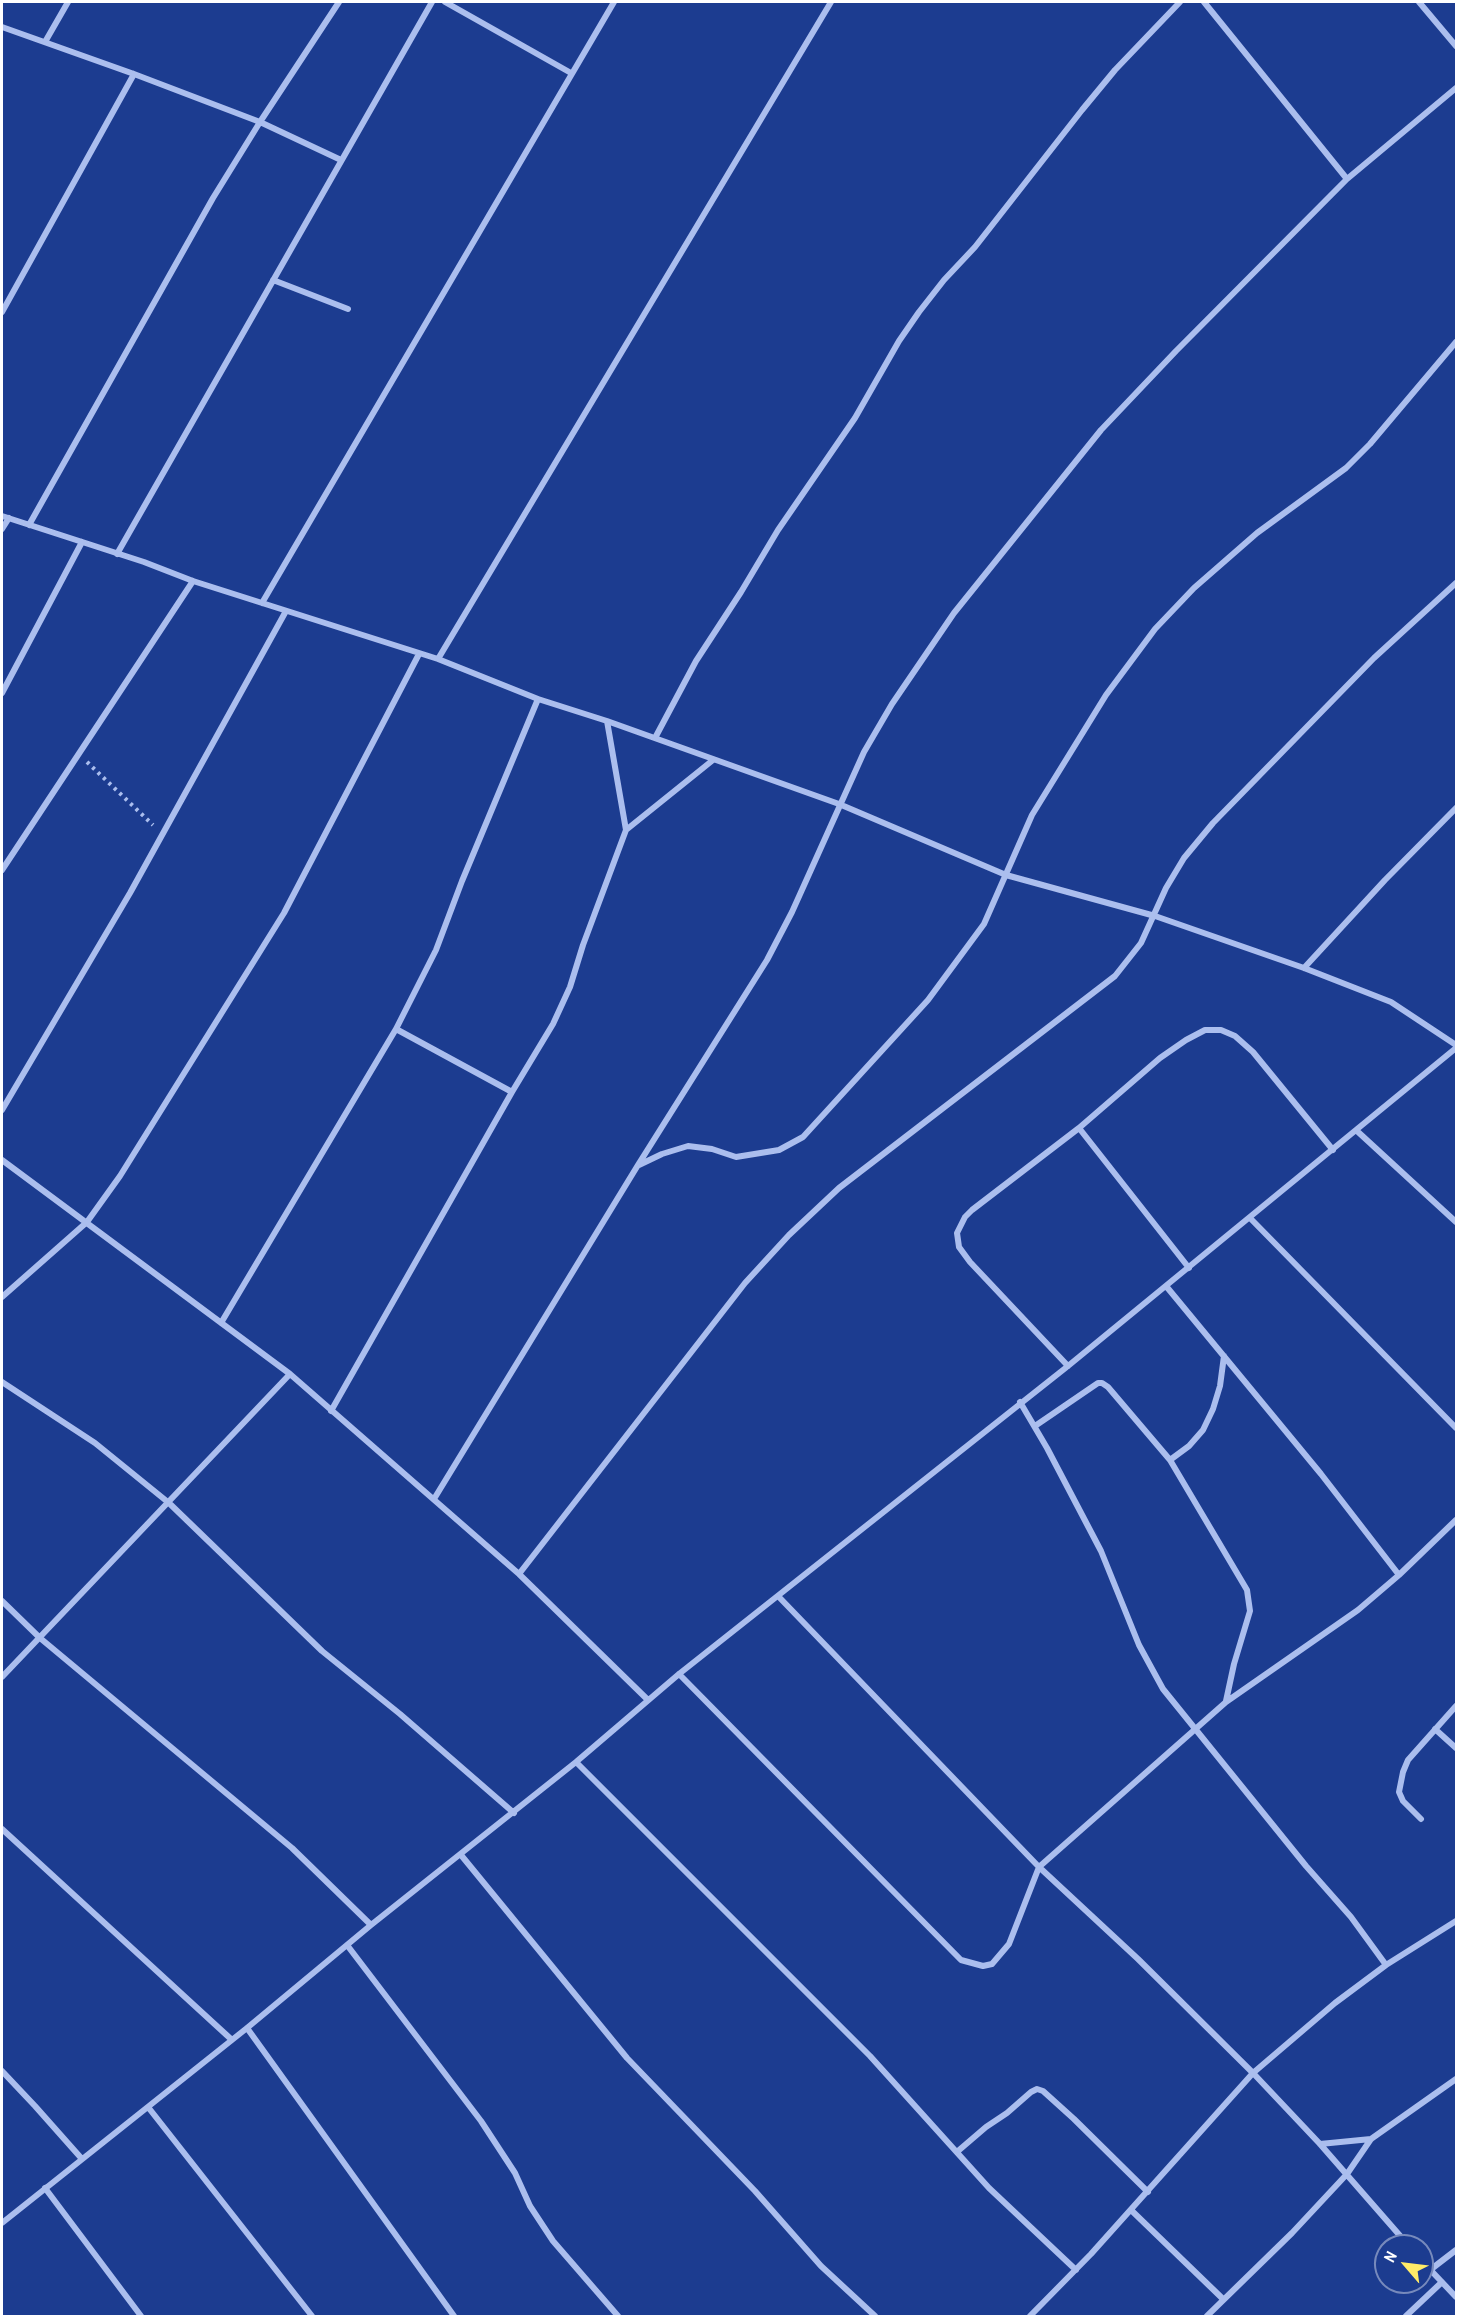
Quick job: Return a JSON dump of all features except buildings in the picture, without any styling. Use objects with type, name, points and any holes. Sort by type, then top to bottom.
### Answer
[{"type":"street","points":[[45,42],[68,2]]},
{"type":"street","points":[[29,525],[213,198],[339,2]]},
{"type":"street","points":[[117,554],[432,2]]},
{"type":"street","points":[[445,2],[571,73]]},
{"type":"street","points":[[262,603],[614,2]]},
{"type":"street","points":[[438,659],[831,2]]},
{"type":"street","points":[[654,738],[696,660],[778,530],[855,418],[899,341],[919,312],[944,279],[975,247],[1088,102],[1180,2]]},
{"type":"street","points":[[1204,2],[1347,179]]},
{"type":"street","points":[[1419,2],[1456,46]]},
{"type":"street","points":[[2,27],[260,122],[341,160]]},
{"type":"street","points":[[2,312],[134,74]]},
{"type":"street","points":[[434,1499],[638,1165],[767,960],[792,912],[838,804],[864,752],[892,704],[954,613],[1101,430],[1347,179],[1456,88]]},
{"type":"street","points":[[273,280],[348,309]]},
{"type":"street","points":[[638,1165],[688,1146],[712,1149],[736,1156],[780,1150],[803,1137],[928,1000],[984,924],[1032,814],[1106,695],[1155,629],[1194,588],[1257,533],[1346,468],[1370,444],[1456,342]]},
{"type":"street","points":[[2,516],[193,581],[438,659],[538,699],[607,721],[838,804],[1006,875],[1155,916],[1304,968],[1391,1002],[1456,1046],[1357,1131],[1166,1287],[679,1674],[576,1762],[2,2223]]},
{"type":"street","points":[[2,530],[9,518]]},
{"type":"street","points":[[2,693],[82,542]]},
{"type":"street","points":[[2,870],[193,581]]},
{"type":"street","points":[[519,1574],[745,1283],[789,1235],[839,1188],[1115,976],[1141,943],[1166,888],[1184,858],[1213,823],[1374,658],[1456,583]]},
{"type":"street","points":[[2,1110],[130,893],[286,611]]},
{"type":"street","points":[[2,1297],[87,1222],[126,1166],[284,913],[419,654]]},
{"type":"street","points":[[221,1323],[396,1029],[436,950],[462,881],[538,699]]},
{"type":"street","points":[[331,1412],[512,1092],[553,1024],[570,987],[626,830],[607,721]]},
{"type":"street","points":[[626,830],[713,760]]},
{"type":"street","points":[[1304,968],[1385,880],[1456,808]]},
{"type":"street","points":[[396,1029],[512,1092]]},
{"type":"street","points":[[1068,1366],[970,1262],[959,1247],[957,1233],[965,1217],[972,1210],[1079,1128],[1160,1058],[1197,1033],[1214,1029],[1235,1036],[1253,1052],[1333,1150]]},
{"type":"street","points":[[1079,1128],[1189,1268]]},
{"type":"street","points":[[1357,1131],[1456,1222]]},
{"type":"street","points":[[2,1160],[290,1374],[519,1574],[648,1700]]},
{"type":"street","points":[[1250,1218],[1456,1428]]},
{"type":"street","points":[[1166,1287],[1224,1355],[1399,1575]]},
{"type":"street","points":[[1170,1460],[1189,1446],[1203,1430],[1220,1386],[1224,1355]]},
{"type":"street","points":[[2,1677],[290,1374]]},
{"type":"street","points":[[2,1382],[94,1443],[169,1503],[322,1651],[409,1722],[513,1813]]},
{"type":"street","points":[[1035,1426],[1098,1383],[1102,1383],[1108,1387],[1170,1460],[1247,1590],[1250,1611],[1234,1664],[1226,1702]]},
{"type":"street","points":[[1020,1402],[1101,1551],[1139,1645],[1163,1689],[1306,1866],[1352,1917],[1386,1965]]},
{"type":"street","points":[[679,1674],[961,1960],[982,1966],[992,1964],[1009,1944],[1039,1867],[1226,1702],[1358,1610],[1399,1575],[1456,1520]]},
{"type":"street","points":[[778,1596],[1039,1867],[1253,2073],[1320,2144],[1399,2234]]},
{"type":"street","points":[[2,1601],[40,1638],[292,1848],[371,1925]]},
{"type":"street","points":[[1421,1819],[1403,1802],[1400,1781],[1408,1760],[1456,1706]]},
{"type":"street","points":[[1435,1729],[1456,1748]]},
{"type":"street","points":[[576,1762],[870,2056],[989,2188],[1076,2270]]},
{"type":"street","points":[[2,1829],[232,2040]]},
{"type":"street","points":[[461,1855],[627,2058],[755,2191],[821,2266],[875,2316]]},
{"type":"street","points":[[1030,2316],[1148,2192],[1171,2163],[1208,2126],[1253,2073],[1335,2003],[1386,1965],[1456,1921]]},
{"type":"street","points":[[347,1946],[481,2121],[515,2174],[530,2205],[553,2241],[618,2316]]},
{"type":"street","points":[[247,2028],[454,2316]]},
{"type":"street","points":[[2,2071],[81,2159]]},
{"type":"street","points":[[1207,2316],[1292,2233],[1347,2174],[1371,2139],[1456,2079]]},
{"type":"street","points":[[958,2151],[1037,2089],[1043,2091],[1074,2119],[1148,2192]]},
{"type":"street","points":[[148,2107],[312,2316]]},
{"type":"street","points":[[1320,2144],[1371,2139]]},
{"type":"street","points":[[45,2188],[141,2316]]},
{"type":"street","points":[[1131,2210],[1223,2299]]},
{"type":"street","points":[[1434,2267],[1456,2250]]},
{"type":"street","points":[[1434,2274],[1456,2297]]},
{"type":"street","points":[[1406,2316],[1442,2282]]},
{"type":"path","points":[[78,753],[162,834]]}]
